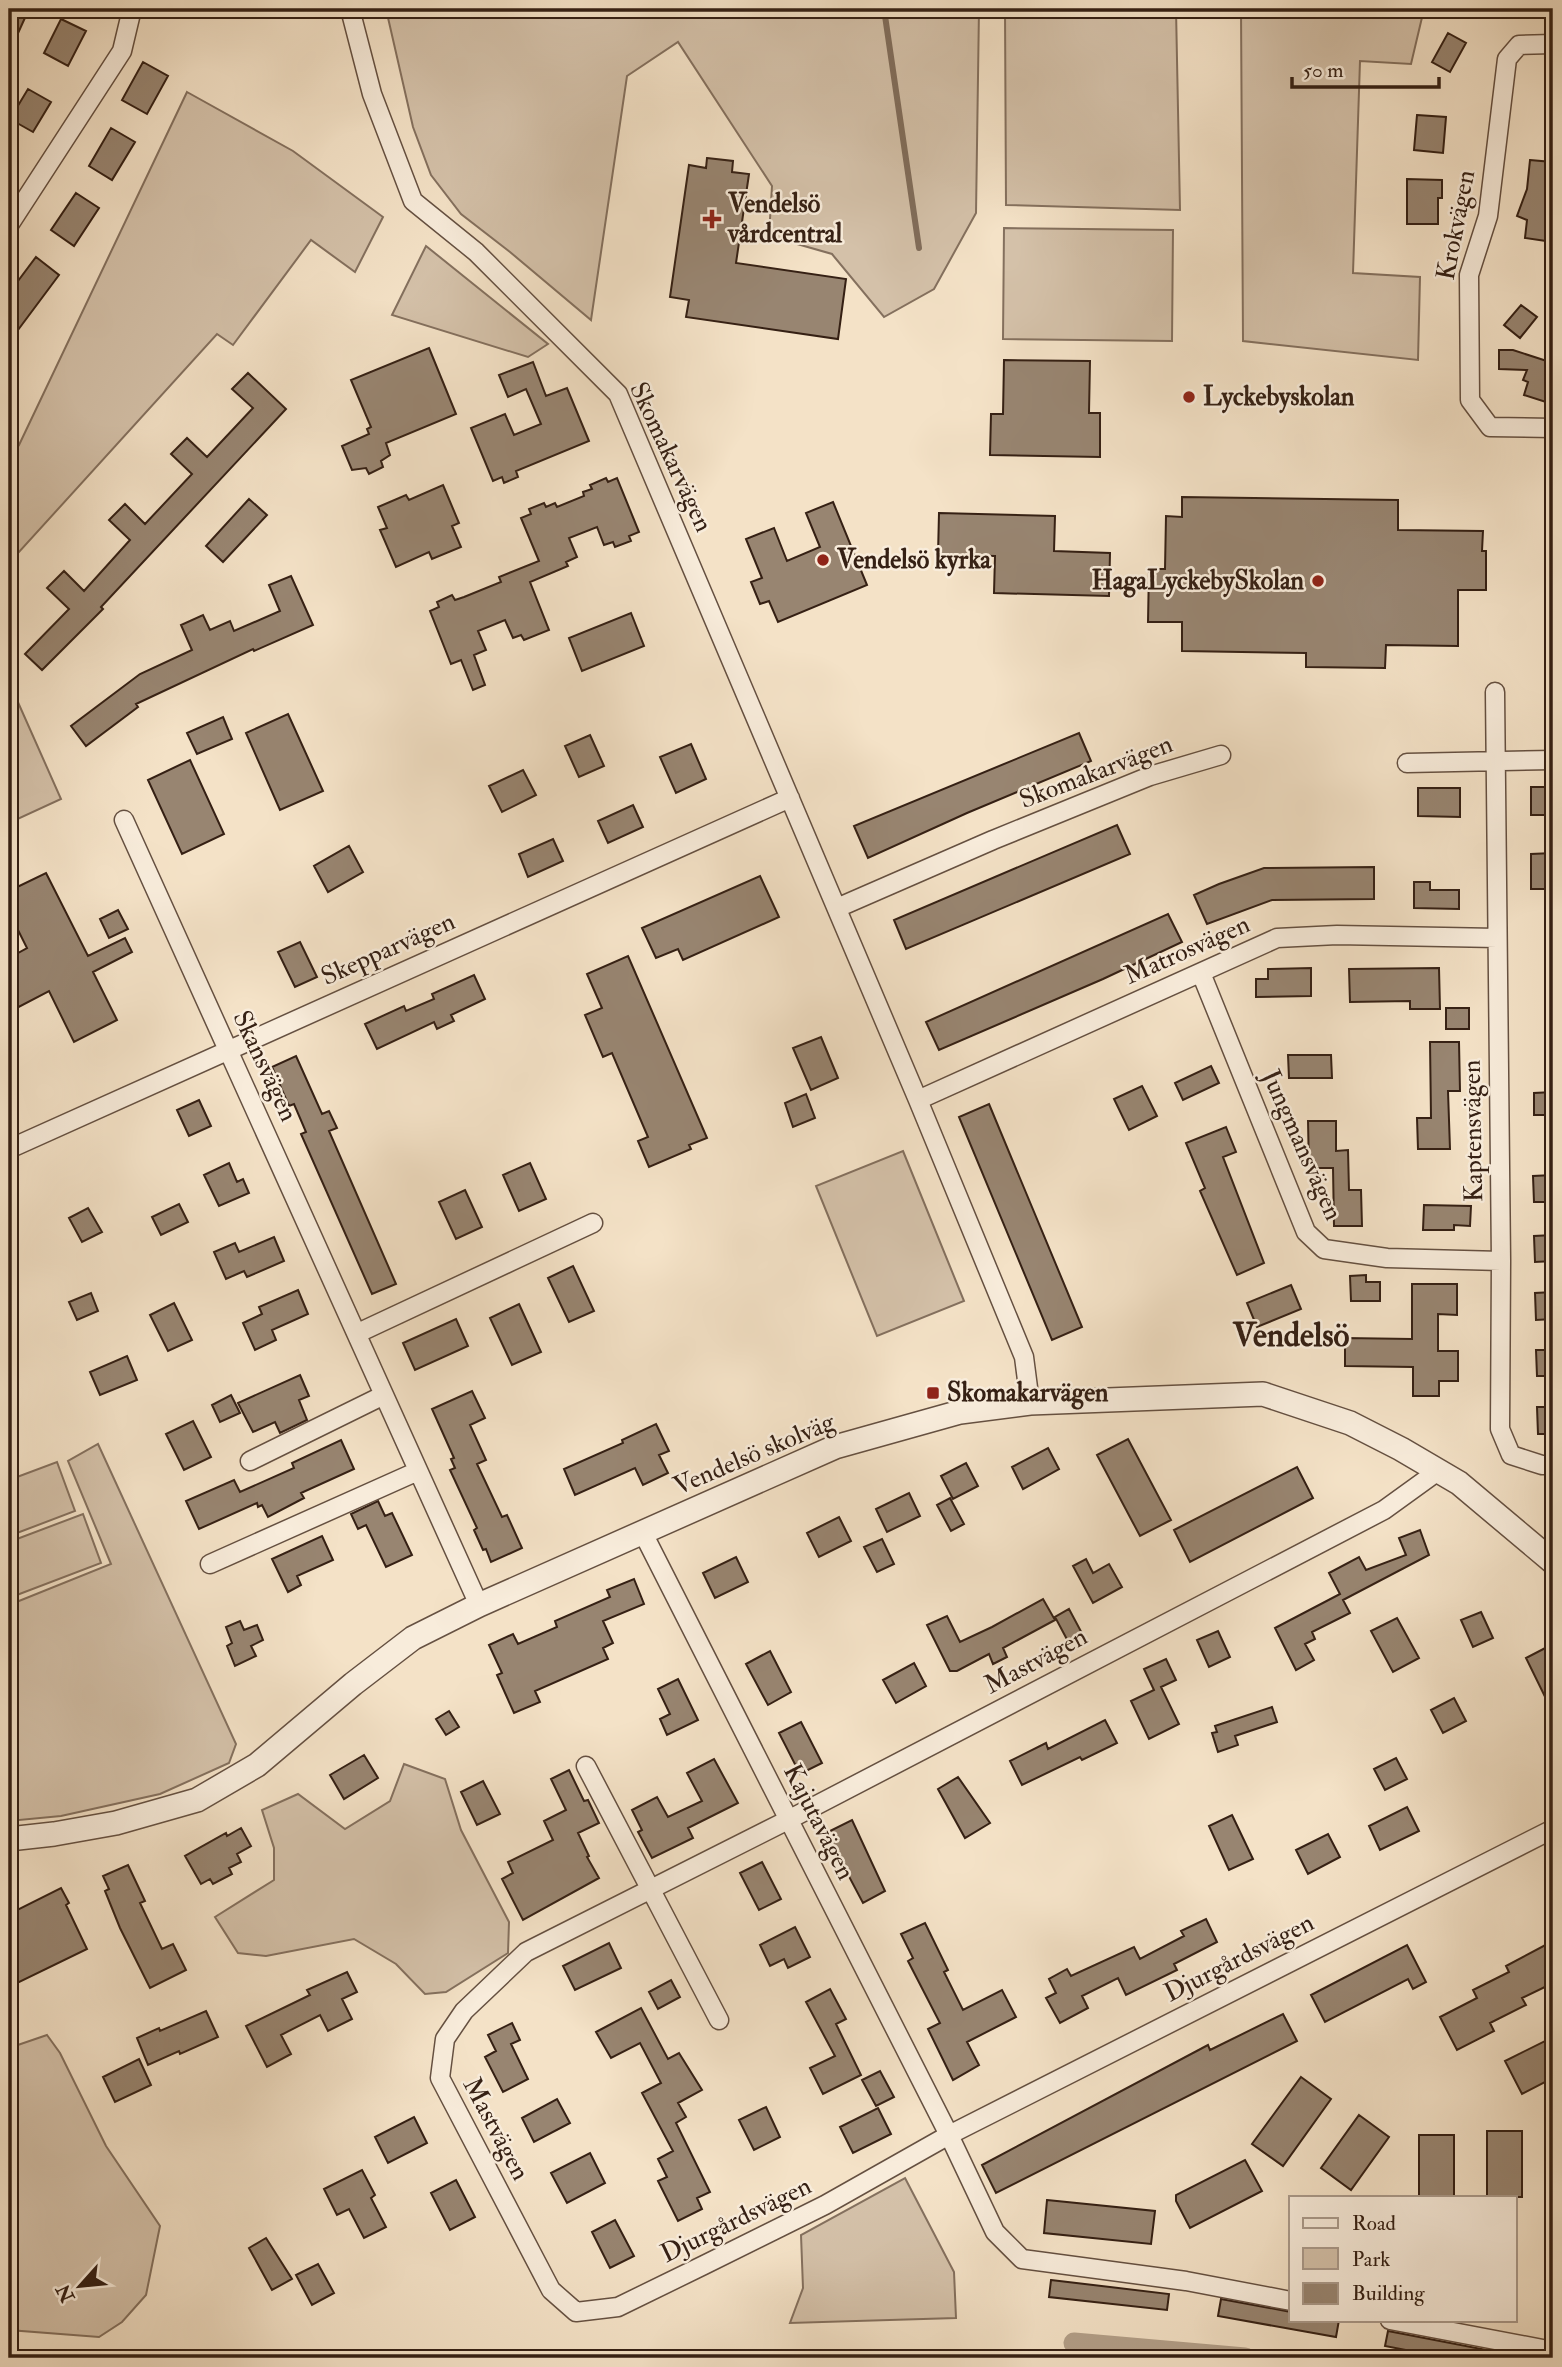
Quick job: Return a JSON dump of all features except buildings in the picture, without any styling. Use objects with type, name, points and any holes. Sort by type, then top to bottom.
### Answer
[{"type":"street","points":[[9,225],[122,51],[132,9]]},
{"type":"street","name":"Skomakarvägen","points":[[350,9],[372,94],[413,201],[476,252],[618,394],[918,1100],[1024,1357],[1030,1403]]},
{"type":"street","name":"Krokvägen","points":[[1553,44],[1519,45],[1507,59],[1488,216],[1469,275],[1470,400],[1490,427],[1553,428]]},
{"type":"street","name":"Kaptensvägen","points":[[1495,692],[1501,1261],[1500,1429],[1511,1455],[1542,1465],[1553,1465]]},
{"type":"street","name":"Skomakarvägen","points":[[837,908],[1150,776],[1222,755]]},
{"type":"street","points":[[1407,763],[1553,760]]},
{"type":"street","name":"Skepparvägen","points":[[9,1149],[790,798]]},
{"type":"street","name":"Skansvägen","points":[[124,820],[479,1605]]},
{"type":"street","name":"Matrosvägen","points":[[918,1100],[1277,938],[1337,935],[1497,938]]},
{"type":"street","name":"Jungmansvägen","points":[[1201,974],[1306,1232],[1324,1249],[1387,1258],[1501,1261]]},
{"type":"street","points":[[358,1333],[593,1223]]},
{"type":"street","name":"Vendelsö skolväg","points":[[9,1839],[116,1823],[197,1800],[257,1765],[353,1684],[413,1639],[479,1605],[647,1541],[835,1447],[960,1412],[1030,1403],[1264,1394],[1350,1423],[1401,1449],[1459,1483],[1553,1562]]},
{"type":"street","points":[[250,1461],[384,1395]]},
{"type":"street","points":[[210,1564],[418,1471]]},
{"type":"street","name":"Mastvägen","points":[[618,2307],[576,2312],[551,2290],[440,2078],[446,2039],[464,2011],[526,1952],[788,1820],[1384,1510],[1438,1471]]},
{"type":"street","name":"Kajutavägen","points":[[647,1541],[949,2135]]},
{"type":"street","points":[[586,1766],[719,2020]]},
{"type":"street","name":"Djurgårdsvägen","points":[[618,2307],[825,2205],[949,2135],[1553,1829]]},
{"type":"street","points":[[949,2135],[995,2232],[1022,2259],[1186,2281],[1289,2301]]},
{"type":"street","points":[[1401,2322],[1553,2350]]},
{"type":"green space","points":[[386,9],[979,9],[976,213],[934,289],[884,317],[832,254],[769,236],[772,186],[678,42],[627,76],[591,320],[461,214],[431,175],[413,127]]},
{"type":"green space","points":[[1005,9],[1176,9],[1180,210],[1006,205]]},
{"type":"green space","points":[[1241,9],[1424,9],[1411,64],[1360,61],[1353,273],[1420,277],[1418,360],[1243,341]]},
{"type":"green space","points":[[187,92],[293,151],[383,217],[355,272],[311,240],[233,345],[217,334],[9,563],[9,439],[19,445]]},
{"type":"green space","points":[[1004,228],[1173,230],[1172,341],[1003,339]]},
{"type":"green space","points":[[426,246],[548,344],[528,357],[392,315]]},
{"type":"green space","points":[[9,682],[61,799],[9,823]]},
{"type":"green space","points":[[903,1151],[964,1301],[877,1336],[816,1186]]},
{"type":"green space","points":[[98,1444],[236,1744],[229,1763],[160,1794],[61,1816],[9,1821],[9,1605],[111,1564],[68,1461]]},
{"type":"green space","points":[[57,1462],[75,1511],[9,1536],[9,1480]]},
{"type":"green space","points":[[83,1514],[101,1563],[9,1598],[9,1542]]},
{"type":"green space","points":[[404,1764],[445,1779],[461,1830],[509,1922],[508,1953],[446,1992],[425,1994],[396,1964],[354,1939],[266,1956],[238,1953],[215,1917],[274,1880],[274,1848],[262,1810],[298,1794],[345,1829],[390,1801]]},
{"type":"green space","points":[[47,2035],[60,2053],[106,2146],[160,2226],[146,2295],[122,2322],[99,2337],[9,2330],[9,2048]]},
{"type":"green space","points":[[905,2178],[954,2272],[956,2318],[790,2323],[803,2288],[801,2235]]},
{"type":"waterway","points":[[884,9],[919,248]]},
{"type":"waterway","points":[[1074,2343],[1245,2358]]},
{"type":"place","name":"Vendelsö vårdcentral","points":[[712,219]]},
{"type":"place","name":"Lyckebyskolan","points":[[1189,397]]},
{"type":"place","name":"Vendelsö kyrka","points":[[823,560]]},
{"type":"place","name":"HagaLyckebySkolan","points":[[1318,581]]},
{"type":"place","name":"Skomakarvägen","points":[[933,1393]]},
{"type":"district","name":"Vendelsö","points":[[1291,1335]]}]
